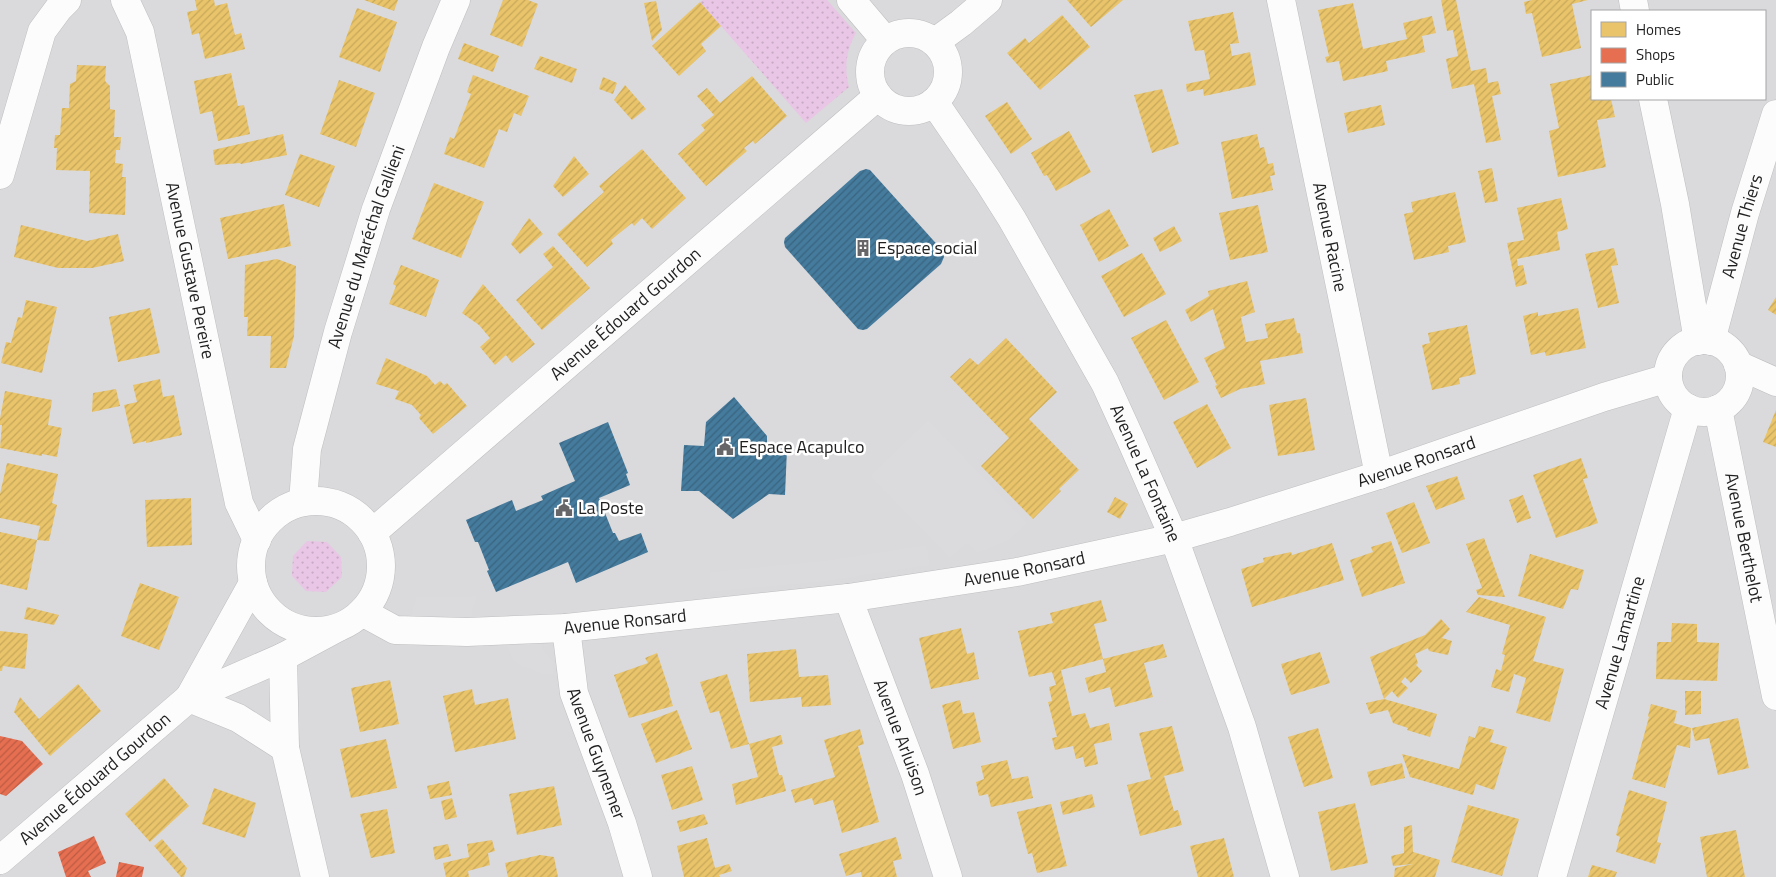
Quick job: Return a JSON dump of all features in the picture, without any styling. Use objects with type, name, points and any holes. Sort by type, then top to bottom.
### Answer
[{"type":"street","points":[[0,175],[42,31],[67,0]]},
{"type":"street","name":"Avenue Gustave Pereire","points":[[125,0],[140,32],[239,503],[257,540]]},
{"type":"street","name":"Avenue du Maréchal Gallieni","points":[[303,502],[307,449],[338,332],[376,209],[436,47],[456,0]]},
{"type":"street","points":[[852,0],[885,40]]},
{"type":"street","points":[[935,42],[988,0]]},
{"type":"street","name":"Avenue Racine","points":[[1282,0],[1379,475]]},
{"type":"street","points":[[905,32],[926,36],[935,42],[943,51],[947,61],[948,72],[944,89],[934,102],[920,109],[904,110],[894,108],[885,103],[878,96],[872,85],[870,73],[871,60],[877,49],[885,40],[905,32]]},
{"type":"street","name":"Avenue Édouard Gourdon","points":[[372,533],[878,96]]},
{"type":"street","points":[[1653,100],[1704,341]]},
{"type":"street","name":"Avenue La Fontaine","points":[[934,102],[1012,219],[1100,375],[1131,440],[1174,538],[1242,727],[1285,877]]},
{"type":"street","name":"Avenue Thiers","points":[[1704,341],[1776,114]]},
{"type":"street","points":[[1704,341],[1728,348],[1738,365],[1740,375],[1739,386],[1727,404],[1718,409],[1700,412],[1688,408],[1675,397],[1670,388],[1668,378],[1673,358],[1688,344],[1704,341]]},
{"type":"street","points":[[1738,365],[1776,382]]},
{"type":"street","name":"Avenue Ronsard","points":[[362,612],[395,630],[467,632],[566,628],[848,598],[1017,572],[1174,538],[1379,475],[1604,397],[1668,378]]},
{"type":"street","name":"Avenue Lamartine","points":[[1552,877],[1688,408]]},
{"type":"street","name":"Avenue Berthelot","points":[[1718,409],[1776,696]]},
{"type":"street","points":[[323,501],[342,506],[360,518],[372,533],[380,553],[381,574],[375,595],[362,612],[351,621],[337,628],[316,632],[295,628],[276,618],[262,602],[253,583],[251,561],[257,540],[268,523],[283,510],[303,502],[323,501]]},
{"type":"street","name":"Avenue Édouard Gourdon","points":[[189,698],[253,583]]},
{"type":"street","name":"Avenue Arluison","points":[[848,598],[915,774],[948,877]]},
{"type":"street","name":"Avenue Édouard Gourdon","points":[[0,860],[189,698],[283,657],[337,628]]},
{"type":"street","name":"Avenue Guynemer","points":[[566,628],[574,693],[622,823],[638,877]]},
{"type":"street","points":[[283,657],[285,748],[314,877]]},
{"type":"street","points":[[189,698],[238,718],[285,748]]},
{"type":"shaded area","points":[[0,0],[1776,0],[1776,877],[0,877]]},
{"type":"shaded area","points":[[703,0],[827,0],[856,33],[847,59],[849,87],[806,123],[700,2]]},
{"type":"shaded area","points":[[928,420],[1027,523],[1009,540],[978,553],[967,543],[950,558],[870,476]]},
{"type":"shaded area","points":[[307,541],[327,542],[341,557],[342,577],[326,592],[306,591],[292,576],[293,556]]},
{"type":"shaded area","points":[[926,545],[930,565],[820,582],[710,592],[709,572],[822,561]]},
{"type":"shaded area","points":[[477,596],[467,632],[407,630],[416,597]]},
{"type":"shaded area","points":[[543,629],[542,648],[553,661],[553,674],[542,674],[522,667],[513,660],[501,631]]},
{"type":"building: Homes","points":[[195,0],[214,0],[215,6],[227,3],[235,35],[241,33],[245,49],[205,59],[199,33],[192,35],[187,12],[197,10]]},
{"type":"building: Homes","points":[[364,0],[398,0],[394,11]]},
{"type":"building: Homes","points":[[503,0],[528,0],[538,4],[522,47],[490,35]]},
{"type":"building: Homes","points":[[1067,0],[1123,0],[1091,27]]},
{"type":"building: Homes","points":[[1441,0],[1456,0],[1471,71],[1486,68],[1488,83],[1498,81],[1501,94],[1492,96],[1501,140],[1486,143],[1474,84],[1452,89],[1446,59],[1458,56],[1453,30],[1447,31]]},
{"type":"building: Homes","points":[[1532,0],[1588,0],[1572,4],[1581,48],[1542,57],[1532,13],[1526,14],[1524,2]]},
{"type":"building: Homes","points":[[656,1],[662,30],[652,41],[644,3]]},
{"type":"building: Homes","points":[[700,2],[721,26],[701,44],[706,51],[679,76],[652,46]]},
{"type":"building: Homes","points":[[1353,3],[1363,49],[1407,39],[1403,23],[1432,16],[1436,33],[1422,36],[1425,52],[1386,61],[1388,71],[1343,81],[1339,61],[1327,63],[1325,57],[1329,56],[1318,10]]},
{"type":"building: Homes","points":[[357,8],[397,22],[380,72],[339,57]]},
{"type":"building: Homes","points":[[1233,12],[1239,43],[1230,44],[1232,56],[1250,52],[1256,85],[1204,96],[1203,89],[1187,92],[1186,84],[1210,79],[1204,50],[1195,51],[1188,21]]},
{"type":"building: Homes","points":[[1062,15],[1090,47],[1040,90],[1007,53],[1025,38],[1029,43]]},
{"type":"building: Homes","points":[[464,43],[499,56],[493,72],[458,59]]},
{"type":"building: Homes","points":[[540,56],[577,69],[572,83],[534,69]]},
{"type":"building: Homes","points":[[77,65],[106,66],[105,81],[110,86],[110,109],[115,110],[114,137],[121,137],[120,150],[116,150],[115,163],[123,164],[122,177],[126,177],[125,215],[89,213],[90,171],[56,170],[57,148],[54,148],[55,135],[60,135],[62,108],[69,108],[70,84],[76,81]]},
{"type":"building: Homes","points":[[231,73],[238,106],[244,105],[250,134],[218,141],[212,111],[200,114],[194,81]]},
{"type":"building: Homes","points":[[473,75],[529,96],[521,116],[514,113],[507,132],[499,129],[484,168],[444,154],[450,137],[454,139],[471,94],[467,92]]},
{"type":"building: Homes","points":[[1591,75],[1591,100],[1611,100],[1615,117],[1597,120],[1606,167],[1558,177],[1549,131],[1559,128],[1550,84]]},
{"type":"building: Homes","points":[[752,76],[787,116],[755,144],[753,141],[744,148],[747,151],[706,186],[678,154],[705,130],[701,125],[714,115],[697,96],[707,88],[720,103]]},
{"type":"building: Homes","points":[[603,77],[617,83],[613,94],[599,89]]},
{"type":"building: Homes","points":[[339,80],[375,93],[356,147],[320,134]]},
{"type":"building: Homes","points":[[625,85],[646,109],[632,120],[614,100]]},
{"type":"building: Homes","points":[[1162,89],[1179,144],[1152,153],[1134,95]]},
{"type":"building: Homes","points":[[1007,102],[1032,139],[1011,154],[985,116]]},
{"type":"building: Homes","points":[[1381,105],[1385,125],[1348,133],[1344,113]]},
{"type":"building: Homes","points":[[1069,131],[1091,172],[1056,191],[1047,175],[1044,176],[1031,153]]},
{"type":"building: Homes","points":[[283,134],[287,155],[241,164],[215,165],[213,150]]},
{"type":"building: Homes","points":[[1257,134],[1260,148],[1264,147],[1268,164],[1273,163],[1275,175],[1270,176],[1273,190],[1232,199],[1221,142]]},
{"type":"building: Homes","points":[[642,149],[686,198],[652,229],[642,218],[634,226],[632,223],[611,240],[613,244],[587,267],[557,234],[604,192],[599,186]]},
{"type":"building: Homes","points":[[300,154],[335,166],[319,207],[285,195]]},
{"type":"building: Homes","points":[[574,156],[589,174],[563,197],[553,186]]},
{"type":"building: Homes","points":[[1492,168],[1498,201],[1485,203],[1478,171]]},
{"type":"building: Homes","points":[[434,183],[484,202],[461,258],[412,239]]},
{"type":"building: Homes","points":[[1455,192],[1466,242],[1448,246],[1449,252],[1414,260],[1404,214],[1413,212],[1411,202]]},
{"type":"building: Homes","points":[[1561,198],[1568,229],[1557,232],[1560,250],[1517,259],[1518,266],[1523,265],[1527,284],[1516,287],[1507,243],[1524,240],[1517,208]]},
{"type":"building: Homes","points":[[284,204],[291,246],[228,259],[220,218]]},
{"type":"building: Homes","points":[[1258,205],[1268,252],[1230,260],[1219,213]]},
{"type":"building: Homes","points":[[1109,209],[1129,246],[1099,262],[1080,225]]},
{"type":"building: Homes","points":[[529,218],[543,234],[520,254],[511,244]]},
{"type":"building: Homes","points":[[21,225],[87,241],[118,234],[124,261],[92,268],[58,268],[14,257]]},
{"type":"building: Homes","points":[[1174,226],[1182,241],[1160,252],[1153,238]]},
{"type":"building: Homes","points":[[553,246],[590,288],[542,330],[516,300],[553,267],[543,254]]},
{"type":"building: Homes","points":[[1614,248],[1618,265],[1611,266],[1619,303],[1598,308],[1585,254]]},
{"type":"building: Homes","points":[[1142,253],[1166,294],[1124,317],[1101,276]]},
{"type":"building: Homes","points":[[277,259],[296,266],[294,336],[286,368],[270,368],[271,336],[247,336],[248,317],[244,317],[245,265]]},
{"type":"building: Homes","points":[[401,265],[439,280],[426,317],[389,304],[396,286],[393,284]]},
{"type":"building: Homes","points":[[1247,281],[1255,312],[1241,317],[1246,342],[1268,338],[1265,324],[1294,318],[1297,333],[1300,333],[1303,353],[1260,361],[1265,384],[1240,389],[1221,398],[1204,358],[1225,348],[1213,309],[1191,322],[1185,310],[1209,296],[1208,291]]},
{"type":"building: Homes","points":[[483,284],[535,344],[512,363],[506,355],[495,365],[480,347],[490,338],[479,325],[462,313]]},
{"type":"building: Homes","points":[[1776,297],[1776,315],[1768,310]]},
{"type":"building: Homes","points":[[26,300],[57,307],[42,373],[1,363],[6,342],[11,343],[18,317],[22,318]]},
{"type":"building: Homes","points":[[150,308],[160,353],[118,362],[109,317]]},
{"type":"building: Homes","points":[[1578,308],[1586,348],[1546,356],[1545,352],[1531,355],[1523,316],[1538,312],[1538,316]]},
{"type":"building: Homes","points":[[1166,320],[1199,382],[1164,400],[1131,338]]},
{"type":"building: Homes","points":[[1467,325],[1476,374],[1459,378],[1460,384],[1432,390],[1422,345],[1430,343],[1428,333]]},
{"type":"building: Homes","points":[[1006,338],[1057,392],[1029,419],[1079,470],[1059,489],[1061,491],[1033,519],[981,466],[1009,438],[950,377],[970,358],[978,365]]},
{"type":"building: Homes","points":[[386,358],[427,376],[435,385],[440,381],[444,385],[447,383],[467,406],[433,434],[419,418],[421,415],[412,405],[395,399],[399,391],[376,384]]},
{"type":"building: Homes","points":[[160,379],[163,397],[174,395],[182,435],[133,444],[124,405],[137,402],[133,385]]},
{"type":"building: Homes","points":[[116,389],[120,406],[92,412],[93,393]]},
{"type":"building: Homes","points":[[5,391],[52,400],[48,425],[62,428],[57,457],[0,448],[2,425],[0,425],[0,419]]},
{"type":"building: Homes","points":[[1306,398],[1315,450],[1278,456],[1269,405]]},
{"type":"building: Homes","points":[[1207,404],[1231,448],[1197,468],[1173,422]]},
{"type":"building: Homes","points":[[1776,410],[1776,447],[1763,442]]},
{"type":"building: Homes","points":[[1581,458],[1588,478],[1583,479],[1598,523],[1556,538],[1533,475]]},
{"type":"building: Homes","points":[[7,463],[58,474],[52,503],[57,505],[49,541],[37,540],[40,526],[0,518],[0,494]]},
{"type":"building: Homes","points":[[1457,476],[1465,499],[1436,510],[1426,486]]},
{"type":"building: Homes","points":[[1523,495],[1531,518],[1517,523],[1509,500]]},
{"type":"building: Homes","points":[[1115,497],[1128,504],[1120,519],[1107,512]]},
{"type":"building: Homes","points":[[191,498],[192,545],[147,547],[145,500]]},
{"type":"building: Homes","points":[[1414,502],[1430,543],[1402,553],[1386,513]]},
{"type":"building: Homes","points":[[0,532],[37,540],[27,590],[0,584]]},
{"type":"building: Homes","points":[[1484,538],[1505,597],[1478,595],[1476,590],[1482,588],[1466,544]]},
{"type":"building: Homes","points":[[1391,541],[1405,583],[1362,597],[1350,560],[1373,552],[1371,547]]},
{"type":"building: Homes","points":[[1332,543],[1344,580],[1252,607],[1241,569],[1264,562],[1263,558],[1291,552],[1292,555]]},
{"type":"building: Homes","points":[[1530,554],[1584,570],[1578,590],[1571,589],[1563,609],[1518,596]]},
{"type":"building: Homes","points":[[140,583],[179,597],[159,650],[121,636]]},
{"type":"building: Homes","points":[[1479,597],[1546,617],[1533,661],[1564,669],[1550,722],[1516,713],[1526,678],[1514,674],[1509,692],[1491,687],[1496,669],[1501,671],[1505,655],[1502,654],[1510,625],[1466,612]]},
{"type":"building: Homes","points":[[1101,600],[1107,621],[1094,624],[1103,659],[1061,670],[1072,716],[1085,713],[1090,728],[1109,723],[1112,740],[1094,744],[1098,764],[1085,767],[1083,757],[1076,759],[1073,746],[1055,750],[1052,738],[1057,737],[1048,702],[1052,701],[1049,687],[1056,685],[1052,672],[1029,677],[1018,631],[1053,623],[1050,613]]},
{"type":"building: Homes","points":[[27,607],[59,615],[54,625],[24,619]]},
{"type":"building: Homes","points":[[1441,619],[1450,629],[1442,638],[1452,641],[1448,655],[1429,651],[1428,648],[1415,654],[1418,663],[1416,665],[1422,671],[1411,683],[1405,677],[1401,682],[1408,688],[1398,698],[1392,691],[1384,699],[1370,657],[1425,635]]},
{"type":"building: Homes","points":[[1672,623],[1697,624],[1697,642],[1719,643],[1717,681],[1656,679],[1657,642],[1671,642]]},
{"type":"building: Homes","points":[[961,628],[967,654],[974,652],[979,679],[931,689],[919,638]]},
{"type":"building: Homes","points":[[0,631],[28,634],[25,669],[3,666],[2,671],[0,671]]},
{"type":"building: Homes","points":[[1163,644],[1167,657],[1144,663],[1153,697],[1115,707],[1110,687],[1089,693],[1085,678],[1106,672],[1103,659]]},
{"type":"building: Homes","points":[[796,649],[799,677],[828,675],[831,705],[802,707],[801,697],[750,702],[747,654]]},
{"type":"building: Homes","points":[[1320,652],[1330,683],[1291,695],[1281,664]]},
{"type":"building: Homes","points":[[657,653],[673,706],[629,718],[614,675],[648,663],[645,658]]},
{"type":"building: Homes","points":[[727,674],[749,744],[731,749],[719,711],[710,713],[700,682]]},
{"type":"building: Homes","points":[[390,680],[399,724],[360,732],[351,688]]},
{"type":"building: Homes","points":[[78,684],[101,711],[50,756],[14,712],[20,697],[39,719]]},
{"type":"building: Homes","points":[[472,689],[475,705],[508,698],[516,739],[455,752],[443,696]]},
{"type":"building: Homes","points":[[1685,691],[1701,691],[1701,714],[1685,715]]},
{"type":"building: Homes","points":[[1384,699],[1437,714],[1430,737],[1407,730],[1408,728],[1393,723],[1388,710],[1370,714],[1366,703]]},
{"type":"building: Homes","points":[[960,700],[963,714],[974,712],[981,742],[953,749],[942,705]]},
{"type":"building: Homes","points":[[1651,704],[1677,711],[1674,723],[1691,728],[1690,748],[1677,745],[1665,788],[1632,779]]},
{"type":"building: Homes","points":[[677,710],[692,749],[656,763],[641,724]]},
{"type":"building: Homes","points":[[1738,718],[1749,768],[1718,775],[1709,738],[1695,741],[1692,728]]},
{"type":"building: Homes","points":[[1172,726],[1184,771],[1164,776],[1174,811],[1178,810],[1182,825],[1140,836],[1127,785],[1151,779],[1139,733]]},
{"type":"building: Homes","points":[[1479,726],[1494,730],[1490,742],[1507,747],[1494,790],[1476,784],[1473,795],[1410,777],[1402,754],[1459,769],[1469,736],[1475,738]]},
{"type":"building: Homes","points":[[1318,728],[1333,778],[1304,787],[1288,737]]},
{"type":"building: Homes","points":[[860,729],[864,744],[858,746],[879,822],[842,833],[833,800],[814,805],[812,798],[795,803],[791,790],[835,777],[824,740]]},
{"type":"building: Homes","points":[[781,735],[783,744],[772,747],[779,775],[782,775],[786,791],[736,805],[732,784],[758,777],[749,744]]},
{"type":"building: Homes","points":[[386,739],[397,788],[351,798],[340,749]]},
{"type":"building: Homes","points":[[1007,760],[1012,779],[1028,776],[1033,798],[991,807],[988,794],[979,796],[976,782],[984,779],[981,766]]},
{"type":"building: Homes","points":[[1402,763],[1405,778],[1371,786],[1367,772]]},
{"type":"building: Homes","points":[[692,766],[703,800],[672,810],[661,775]]},
{"type":"building: Homes","points":[[164,778],[189,806],[150,842],[125,814]]},
{"type":"building: Homes","points":[[449,781],[452,795],[430,799],[427,786]]},
{"type":"building: Homes","points":[[554,786],[562,825],[517,835],[509,794]]},
{"type":"building: Homes","points":[[214,788],[256,803],[245,838],[202,824]]},
{"type":"building: Homes","points":[[1629,790],[1667,802],[1657,842],[1661,843],[1655,864],[1616,852],[1620,837],[1616,835]]},
{"type":"building: Homes","points":[[1092,794],[1095,807],[1063,815],[1060,802]]},
{"type":"building: Homes","points":[[452,798],[457,817],[445,820],[441,801]]},
{"type":"building: Homes","points":[[1355,803],[1368,863],[1331,871],[1318,812]]},
{"type":"building: Homes","points":[[1051,804],[1067,866],[1037,873],[1032,853],[1028,854],[1017,812]]},
{"type":"building: Homes","points":[[1468,805],[1519,819],[1502,876],[1451,862]]},
{"type":"building: Homes","points":[[387,809],[395,853],[371,858],[360,814]]},
{"type":"building: Homes","points":[[704,814],[708,824],[680,832],[677,821]]},
{"type":"building: Homes","points":[[1412,825],[1413,852],[1440,860],[1435,877],[1394,877],[1395,868],[1413,864],[1393,866],[1391,856],[1404,853],[1404,827]]},
{"type":"building: Homes","points":[[1736,830],[1745,877],[1707,877],[1700,837]]},
{"type":"building: Homes","points":[[896,837],[902,859],[893,861],[897,877],[862,877],[861,872],[846,876],[839,854]]},
{"type":"building: Homes","points":[[707,838],[715,868],[729,864],[732,871],[719,875],[720,877],[684,877],[677,846]]},
{"type":"building: Homes","points":[[1224,838],[1234,877],[1198,877],[1190,846]]},
{"type":"building: Homes","points":[[162,839],[187,868],[184,877],[181,877],[154,846]]},
{"type":"building: Homes","points":[[492,840],[495,851],[488,853],[490,865],[468,871],[469,877],[446,877],[443,863],[469,857],[467,844]]},
{"type":"building: Homes","points":[[448,844],[451,856],[435,860],[433,847]]},
{"type":"building: Homes","points":[[540,855],[554,857],[558,877],[508,877],[505,863]]},
{"type":"building: Homes","points":[[1592,865],[1617,872],[1615,877],[1588,877]]},
{"type":"building: Shops","points":[[0,736],[22,741],[43,764],[6,796],[0,794]]},
{"type":"building: Shops","points":[[94,836],[106,863],[88,871],[91,877],[66,877],[58,852]]},
{"type":"building: Shops","points":[[119,862],[144,867],[142,877],[116,877]]},
{"type":"building: Public","name":"Espace social","points":[[870,170],[942,250],[944,257],[941,264],[867,329],[863,330],[858,329],[785,247],[784,242],[785,238],[860,171]]},
{"type":"building: Public","name":"Espace Acapulco","points":[[734,397],[767,436],[767,448],[787,449],[785,495],[769,494],[733,519],[699,491],[681,491],[684,445],[704,446],[706,422]]},
{"type":"building: Public","name":"La Poste","points":[[608,422],[628,473],[626,474],[630,485],[599,498],[613,533],[615,533],[619,541],[641,533],[648,552],[576,583],[568,562],[496,592],[478,542],[475,542],[466,520],[512,500],[516,511],[543,500],[541,496],[575,481],[559,443]]},
{"type":"place","name":"Espace social","points":[[863,248]]},
{"type":"place","name":"Espace Acapulco","points":[[725,447]]},
{"type":"place","name":"La Poste","points":[[564,508]]}]
